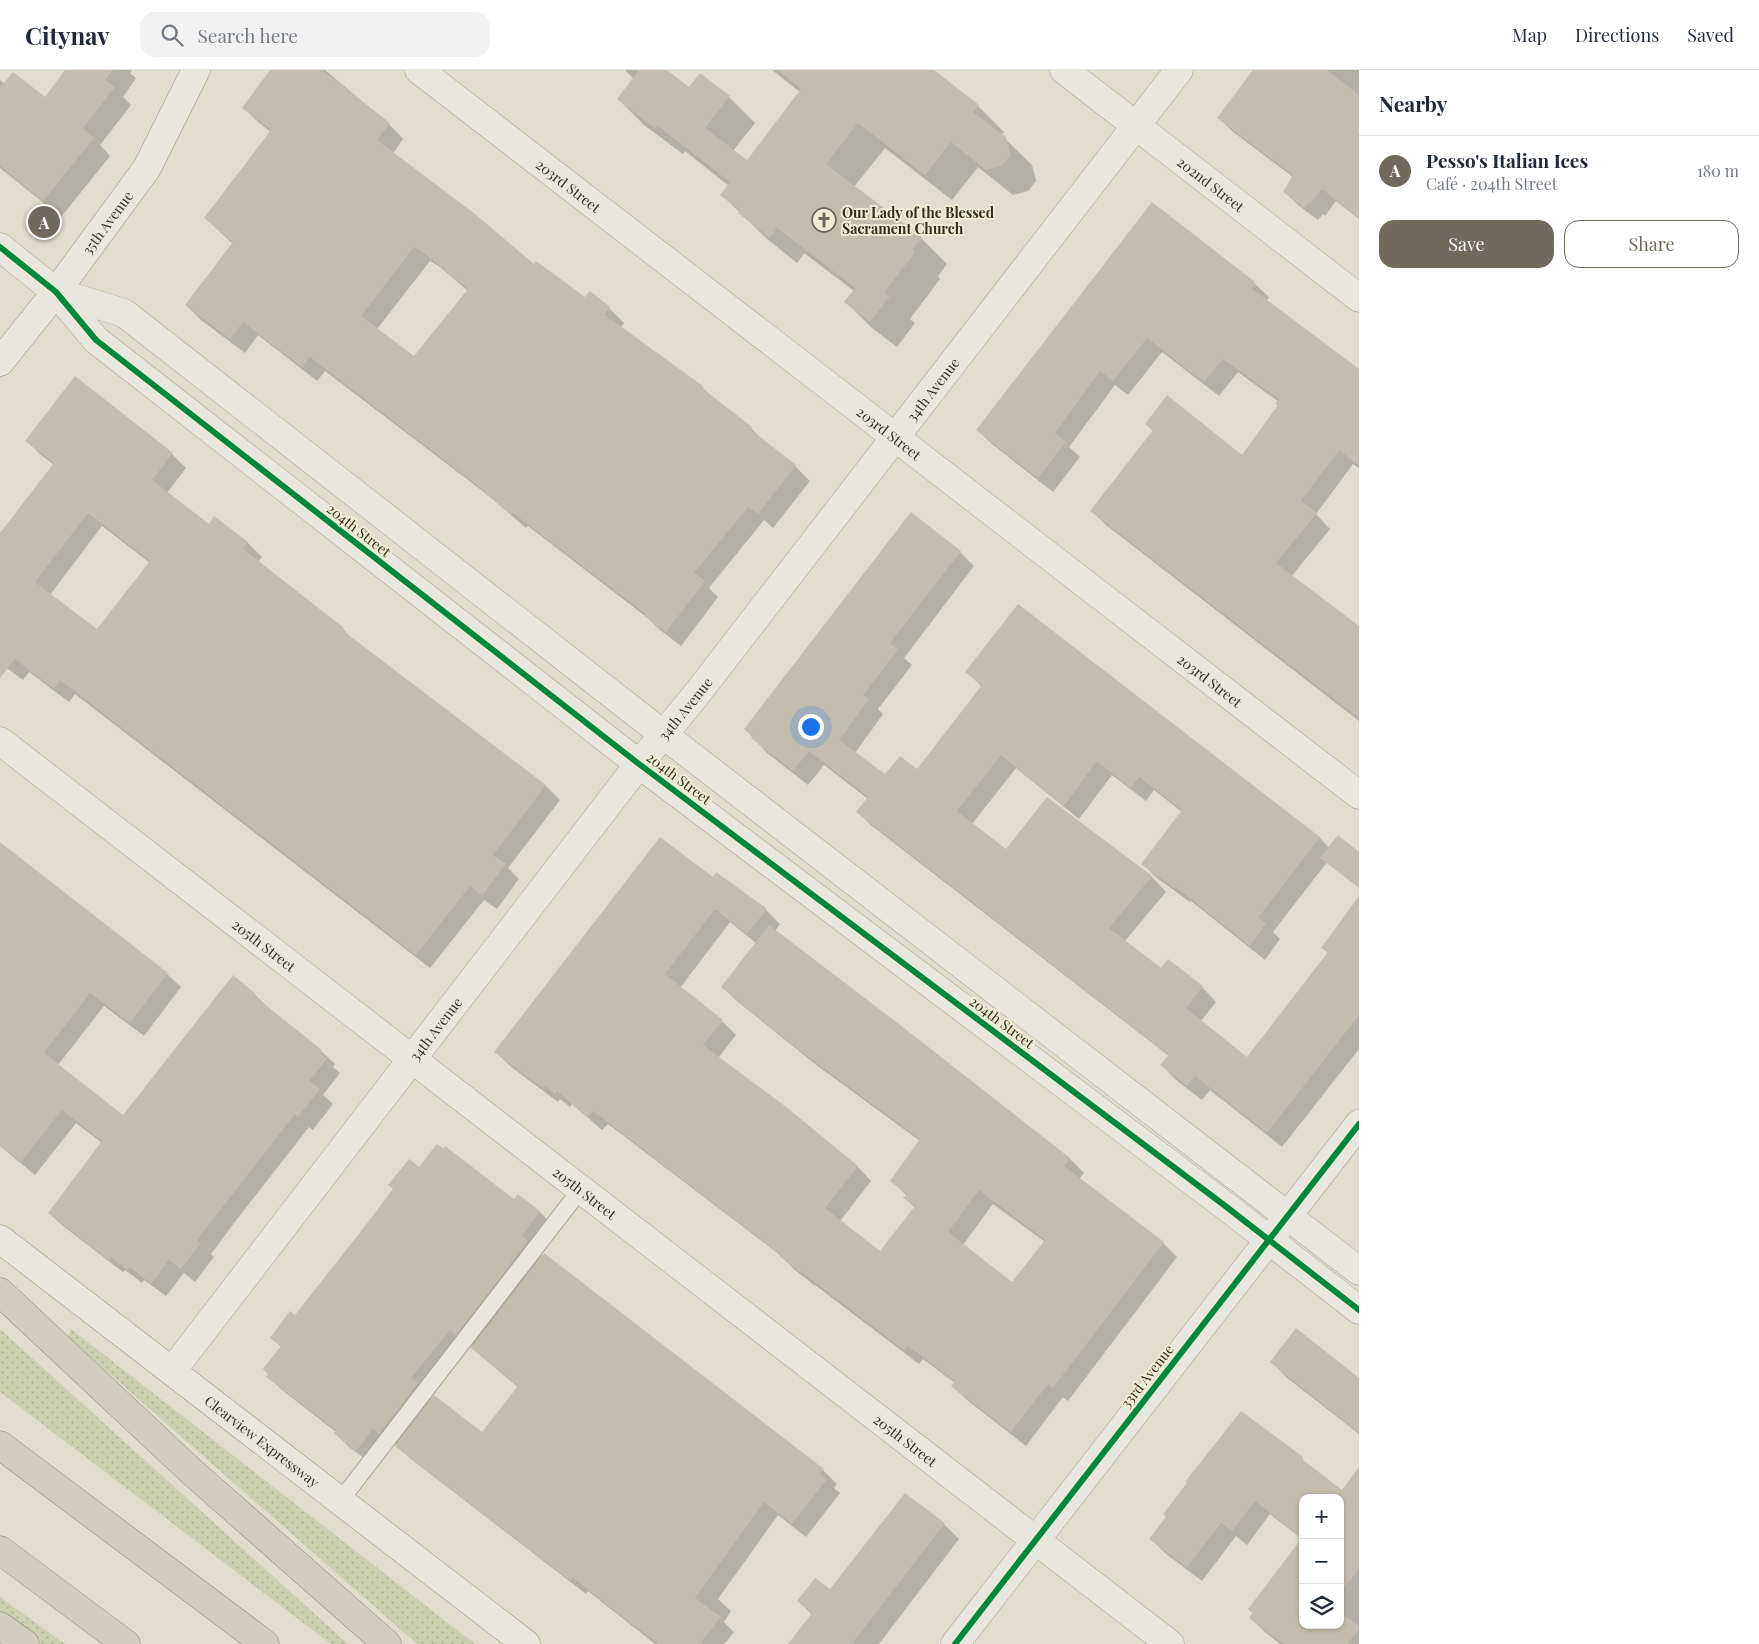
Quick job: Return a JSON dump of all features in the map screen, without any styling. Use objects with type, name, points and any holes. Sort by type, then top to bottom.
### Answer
[{"type":"highway","points":[[0,1292],[192,1472],[387,1644]]},
{"type":"highway","points":[[0,1445],[265,1644]]},
{"type":"highway","points":[[0,1550],[126,1644]]},
{"type":"highway","points":[[0,1626],[25,1644]]},
{"type":"street","name":"35th Avenue","points":[[0,362],[56,292],[147,168],[196,70]]},
{"type":"street","name":"203rd Street","points":[[419,70],[1359,795]]},
{"type":"street","name":"202nd Street","points":[[1064,70],[1359,298]]},
{"type":"street","name":"34th Avenue","points":[[172,1371],[639,764],[664,735],[1180,70]]},
{"type":"street","name":"204th Street","points":[[0,247],[56,292],[96,340],[639,764],[1269,1239],[1359,1310]]},
{"type":"street","name":"204th Street","points":[[56,292],[124,313],[664,735],[1359,1271]]},
{"type":"street","name":"205th Street","points":[[0,741],[1170,1644]]},
{"type":"street","name":"33rd Avenue","points":[[955,1644],[1359,1124]]},
{"type":"street","name":"Clearview Expressway","points":[[0,1239],[526,1644]]},
{"type":"lane","points":[[340,1501],[580,1189]]},
{"type":"green space","points":[[0,1329],[348,1644],[331,1644],[0,1392]]},
{"type":"green space","points":[[71,1329],[475,1644],[417,1644],[68,1337]]},
{"type":"green space","points":[[0,1597],[65,1644],[40,1644],[0,1614]]},
{"type":"building","points":[[65,70],[113,70],[105,80],[115,87],[83,128],[94,138],[43,201],[0,166],[0,88],[13,72],[45,97]]},
{"type":"building","points":[[270,70],[322,70],[390,123],[377,140],[475,214],[534,264],[536,261],[585,297],[590,291],[610,307],[605,315],[703,386],[702,388],[752,427],[750,429],[796,465],[758,514],[748,507],[694,573],[705,581],[666,632],[644,616],[646,614],[513,513],[511,515],[486,492],[310,357],[302,367],[243,322],[230,339],[185,305],[233,242],[204,218],[271,130],[242,108]],"holes":[[[414,247],[468,289],[414,356],[361,316]]]},
{"type":"building","points":[[639,70],[667,70],[689,87],[700,73],[730,96],[705,128],[747,160],[801,89],[778,70],[934,70],[979,105],[973,112],[1006,137],[1011,155],[1002,166],[986,170],[951,142],[925,175],[858,123],[826,164],[922,237],[912,250],[915,252],[884,293],[890,296],[870,322],[844,302],[855,288],[777,228],[770,238],[738,213],[740,210],[720,195],[730,182],[658,126],[656,129],[617,99]]},
{"type":"building","points":[[1253,70],[1327,70],[1359,95],[1359,218],[1322,189],[1311,203],[1309,202],[1304,208],[1283,192],[1293,175],[1217,118]]},
{"type":"building","points":[[1152,202],[1255,282],[1251,288],[1359,369],[1359,466],[1339,450],[1301,501],[1317,513],[1276,563],[1359,626],[1359,718],[1090,511],[1153,430],[1145,424],[1167,395],[1242,455],[1278,405],[1275,404],[1279,399],[1223,359],[1204,382],[1147,338],[1113,381],[1100,371],[1055,433],[1066,442],[1038,478],[976,430]]},
{"type":"building","points":[[75,376],[173,453],[152,480],[209,524],[214,516],[248,542],[243,549],[344,628],[342,630],[546,785],[493,855],[506,864],[482,896],[470,886],[416,955],[60,680],[54,689],[15,659],[0,678],[0,533],[54,463],[25,441]],"holes":[[[88,513],[150,561],[97,629],[35,582]]]},
{"type":"building","points":[[911,512],[961,551],[890,643],[898,650],[863,695],[869,699],[839,740],[885,774],[900,756],[917,769],[982,685],[965,672],[1018,604],[1320,837],[1258,918],[1266,923],[1250,946],[1176,887],[1175,889],[1141,864],[1182,810],[1139,777],[1131,788],[1097,761],[1064,806],[1001,755],[957,811],[1006,849],[1047,797],[1152,876],[1109,928],[1161,968],[1168,959],[1203,986],[1186,1008],[1247,1057],[1328,952],[1321,948],[1359,896],[1359,1015],[1267,1133],[1195,1076],[1187,1086],[1160,1065],[1169,1055],[856,812],[868,797],[809,751],[793,771],[751,738],[753,736],[744,729]]},
{"type":"building","points":[[1338,835],[1359,852],[1359,888],[1320,858]]},
{"type":"building","points":[[660,837],[713,877],[716,872],[767,909],[747,934],[715,909],[665,974],[723,1020],[703,1045],[785,1106],[858,1166],[825,1208],[880,1251],[915,1206],[903,1198],[907,1194],[890,1181],[920,1139],[799,1050],[721,987],[769,925],[1070,1158],[1064,1166],[1164,1242],[1053,1388],[1048,1384],[1011,1432],[951,1386],[955,1381],[908,1346],[904,1350],[779,1256],[780,1254],[593,1111],[587,1117],[557,1091],[555,1094],[545,1086],[544,1089],[494,1052]],"holes":[[[979,1190],[1045,1240],[1012,1282],[948,1232]]]},
{"type":"building","points":[[0,842],[168,973],[130,1023],[90,993],[44,1053],[123,1115],[233,975],[256,994],[254,996],[322,1050],[320,1053],[327,1059],[309,1081],[320,1089],[298,1117],[295,1114],[197,1240],[201,1243],[181,1269],[169,1260],[151,1284],[130,1267],[127,1270],[111,1257],[109,1260],[48,1213],[102,1141],[62,1110],[21,1162],[0,1146]]},
{"type":"building","points":[[437,1144],[444,1149],[445,1146],[514,1199],[518,1194],[540,1211],[522,1236],[528,1241],[456,1335],[450,1330],[411,1378],[418,1383],[379,1434],[373,1429],[356,1451],[334,1433],[336,1430],[266,1377],[268,1374],[263,1369],[281,1346],[270,1338],[290,1311],[295,1315],[365,1226],[393,1189],[388,1185],[409,1159],[419,1167]]},
{"type":"building","points":[[544,1253],[824,1469],[820,1474],[827,1479],[792,1524],[764,1502],[695,1598],[721,1617],[700,1644],[658,1644],[573,1578],[571,1581],[395,1446],[434,1395],[482,1432],[518,1386],[471,1348]]},
{"type":"building","points":[[1296,1328],[1359,1378],[1359,1433],[1270,1362]]},
{"type":"building","points":[[1241,1411],[1303,1457],[1303,1460],[1342,1490],[1359,1467],[1359,1569],[1344,1588],[1344,1494],[1299,1494],[1299,1536],[1255,1501],[1232,1531],[1221,1523],[1187,1567],[1149,1539],[1166,1517],[1163,1514],[1187,1483],[1185,1482]]},
{"type":"building","points":[[905,1493],[945,1523],[852,1644],[788,1644],[812,1613],[797,1601],[815,1578],[830,1589]]},
{"type":"building","points":[[1299,1542],[1299,1629],[1344,1629],[1344,1615],[1359,1626],[1359,1629],[1347,1644],[1283,1644],[1249,1618],[1252,1613],[1248,1609]]},
{"type":"cycle path","points":[[0,247],[56,292],[96,340],[639,764],[1224,1205],[1359,1310]]},
{"type":"cycle path","points":[[955,1644],[1359,1124]]},
{"type":"place","name":"Our Lady of the Blessed Sacrament Church","points":[[824,220]]},
{"type":"place","name":"Pesso's Italian Ices","points":[[44,222]]}]
